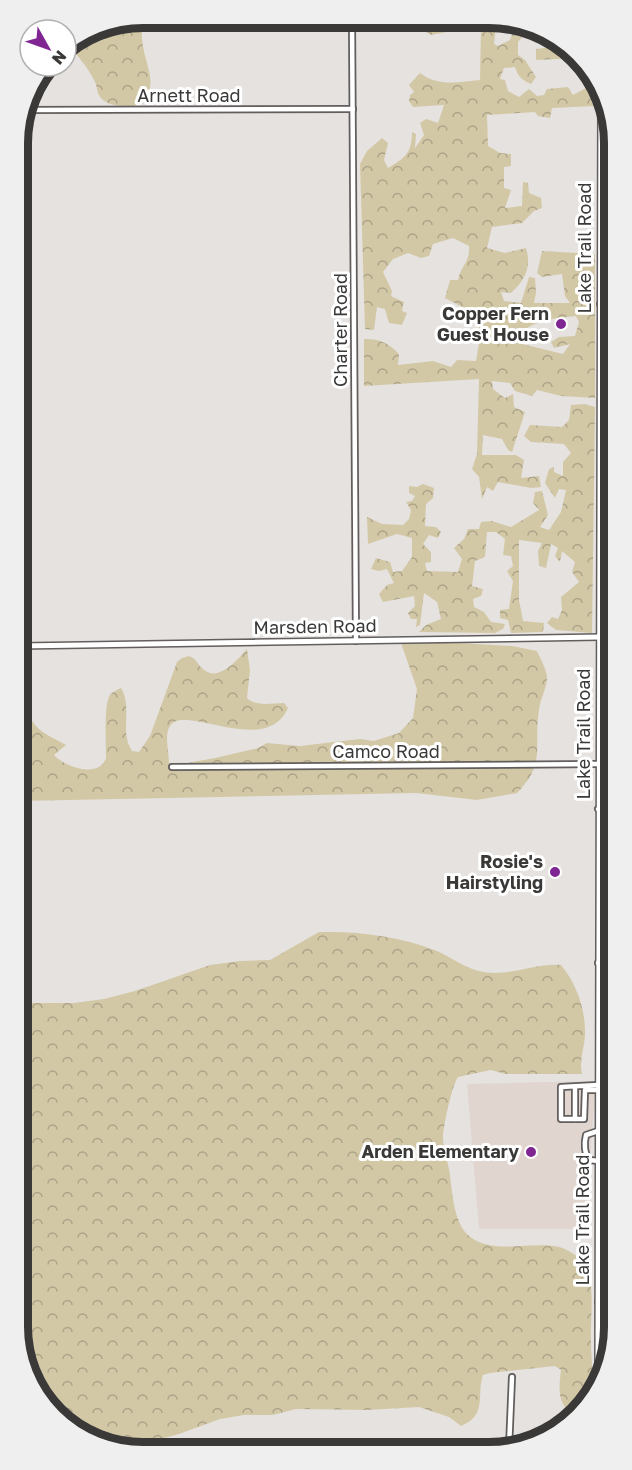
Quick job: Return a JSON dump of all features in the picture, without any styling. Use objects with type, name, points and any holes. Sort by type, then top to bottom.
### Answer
[{"type":"street","name":"Charter Road","points":[[352,28],[356,641]]},
{"type":"street","name":"Arnett Road","points":[[33,110],[353,109]]},
{"type":"street","name":"Lake Trail Road","points":[[598,1362],[601,118]]},
{"type":"street","name":"Marsden Road","points":[[29,646],[604,637]]},
{"type":"street","name":"Camco Road","points":[[172,767],[599,764]]},
{"type":"street","points":[[598,808],[603,806]]},
{"type":"street","points":[[598,963],[603,963]]},
{"type":"street","points":[[561,1087],[598,1088],[585,1090],[584,1119],[561,1119],[561,1087]]},
{"type":"street","points":[[575,1087],[575,1119]]},
{"type":"street","points":[[598,1161],[587,1157],[584,1142],[586,1136],[603,1132]]},
{"type":"street","points":[[598,1302],[603,1302]]},
{"type":"street","points":[[509,1440],[512,1377]]},
{"type":"shaded area","name":"Arden Elementary","points":[[596,1081],[586,1229],[479,1229],[467,1084]]},
{"type":"green space","points":[[142,28],[144,53],[151,83],[147,97],[141,102],[125,107],[110,104],[100,97],[89,72],[78,57],[78,49],[99,37],[128,29]]},
{"type":"green space","points":[[424,28],[456,28],[431,35],[424,31]]},
{"type":"green space","points":[[481,28],[496,29],[494,44],[498,46],[510,40],[513,32],[524,35],[518,42],[518,55],[525,60],[536,77],[531,84],[521,78],[515,67],[504,68],[500,79],[505,80],[508,91],[519,97],[529,89],[537,96],[544,95],[547,89],[568,87],[573,95],[586,88],[590,89],[595,98],[595,106],[552,108],[550,118],[538,116],[535,112],[487,115],[488,146],[500,153],[511,154],[511,166],[504,167],[504,188],[511,190],[505,208],[522,206],[523,182],[528,183],[529,193],[541,198],[542,208],[534,211],[522,223],[492,227],[487,248],[505,253],[526,248],[528,255],[528,267],[520,283],[511,293],[501,292],[504,301],[521,303],[529,277],[535,278],[534,303],[570,303],[565,296],[562,274],[542,277],[537,273],[542,251],[595,254],[595,398],[561,396],[537,390],[532,396],[515,391],[510,383],[492,381],[493,389],[505,398],[513,394],[514,407],[525,412],[512,452],[508,450],[502,439],[483,435],[482,455],[516,455],[524,460],[521,478],[539,476],[541,487],[531,488],[498,482],[493,491],[487,487],[482,499],[479,477],[472,469],[477,454],[479,379],[364,386],[364,339],[384,342],[392,347],[399,354],[398,365],[433,361],[451,367],[457,360],[476,361],[479,343],[478,319],[468,310],[445,298],[450,280],[458,280],[467,260],[469,246],[453,238],[433,244],[429,256],[421,258],[408,253],[393,259],[383,272],[392,291],[391,296],[404,302],[402,311],[407,313],[402,325],[389,323],[385,309],[377,307],[374,330],[365,329],[360,164],[367,151],[382,138],[388,143],[384,160],[388,168],[399,161],[409,150],[412,132],[416,134],[415,148],[424,135],[420,123],[426,119],[438,123],[444,105],[413,107],[409,101],[410,95],[414,92],[409,85],[420,73],[441,82],[480,80]],"holes":[[[576,316],[579,322],[575,336],[559,337],[551,342],[554,348],[570,344],[563,354],[510,341],[511,335],[518,336],[537,323]]]},
{"type":"green space","points":[[551,47],[566,59],[536,60],[536,49]]},
{"type":"green space","points":[[585,404],[595,407],[592,633],[556,630],[547,623],[552,617],[558,619],[562,610],[561,597],[579,582],[572,572],[575,562],[562,551],[560,562],[555,556],[558,548],[551,544],[546,568],[539,566],[538,551],[542,543],[519,540],[519,600],[523,621],[544,623],[543,632],[511,633],[508,620],[500,618],[500,610],[509,609],[513,581],[507,571],[513,566],[511,556],[503,555],[505,539],[496,532],[487,532],[485,557],[475,561],[472,586],[483,589],[481,596],[473,599],[474,607],[484,612],[491,622],[505,624],[503,629],[495,633],[419,632],[426,625],[441,619],[437,602],[424,593],[420,625],[416,627],[417,619],[411,619],[408,613],[415,606],[414,596],[383,602],[379,594],[387,585],[394,583],[387,569],[379,571],[371,569],[376,558],[390,562],[393,572],[402,571],[412,557],[412,538],[397,534],[368,544],[367,517],[382,524],[403,525],[409,519],[411,510],[406,502],[412,501],[415,496],[409,493],[409,486],[417,487],[423,484],[434,488],[433,498],[426,504],[425,526],[436,527],[441,532],[438,538],[429,535],[423,544],[431,552],[431,562],[425,563],[427,571],[458,572],[462,559],[454,548],[464,539],[468,529],[479,529],[481,522],[492,521],[511,527],[539,510],[533,503],[535,492],[542,491],[548,515],[540,527],[549,530],[561,512],[566,490],[559,489],[555,498],[545,483],[549,469],[554,467],[554,472],[563,476],[563,462],[571,453],[564,444],[531,442],[524,436],[530,425],[562,427],[569,420],[571,405]]},
{"type":"green space","points":[[401,636],[444,642],[512,646],[537,651],[547,678],[539,710],[536,763],[517,793],[477,800],[416,793],[28,801],[29,714],[40,730],[66,745],[54,755],[59,759],[73,767],[96,768],[106,758],[106,709],[113,692],[121,688],[126,703],[128,743],[132,751],[139,752],[150,736],[177,662],[189,656],[209,673],[215,673],[227,668],[247,649],[250,670],[247,698],[259,704],[284,703],[288,708],[277,722],[262,729],[245,730],[178,721],[168,730],[169,763],[176,765],[215,758],[258,748],[267,743],[300,746],[360,739],[374,741],[399,733],[413,718],[417,689],[401,643]]},
{"type":"green space","points":[[319,932],[349,932],[408,942],[437,951],[474,970],[490,973],[551,965],[561,965],[567,972],[579,998],[584,1017],[582,1074],[505,1074],[491,1070],[458,1077],[448,1106],[443,1138],[455,1208],[467,1234],[475,1240],[499,1246],[539,1245],[562,1248],[579,1258],[586,1266],[592,1296],[592,1377],[568,1409],[560,1396],[561,1370],[555,1366],[483,1375],[478,1410],[475,1416],[461,1426],[449,1417],[419,1407],[367,1410],[296,1409],[273,1415],[244,1415],[220,1419],[149,1442],[128,1441],[86,1426],[73,1418],[52,1397],[37,1371],[29,1342],[28,1326],[28,1003],[74,1003],[104,999],[135,991],[210,965],[270,960]]},
{"type":"place","name":"Copper Fern Guest House","points":[[561,324]]},
{"type":"place","name":"Rosie's Hairstyling","points":[[555,872]]},
{"type":"place","name":"Arden Elementary","points":[[531,1152]]}]
